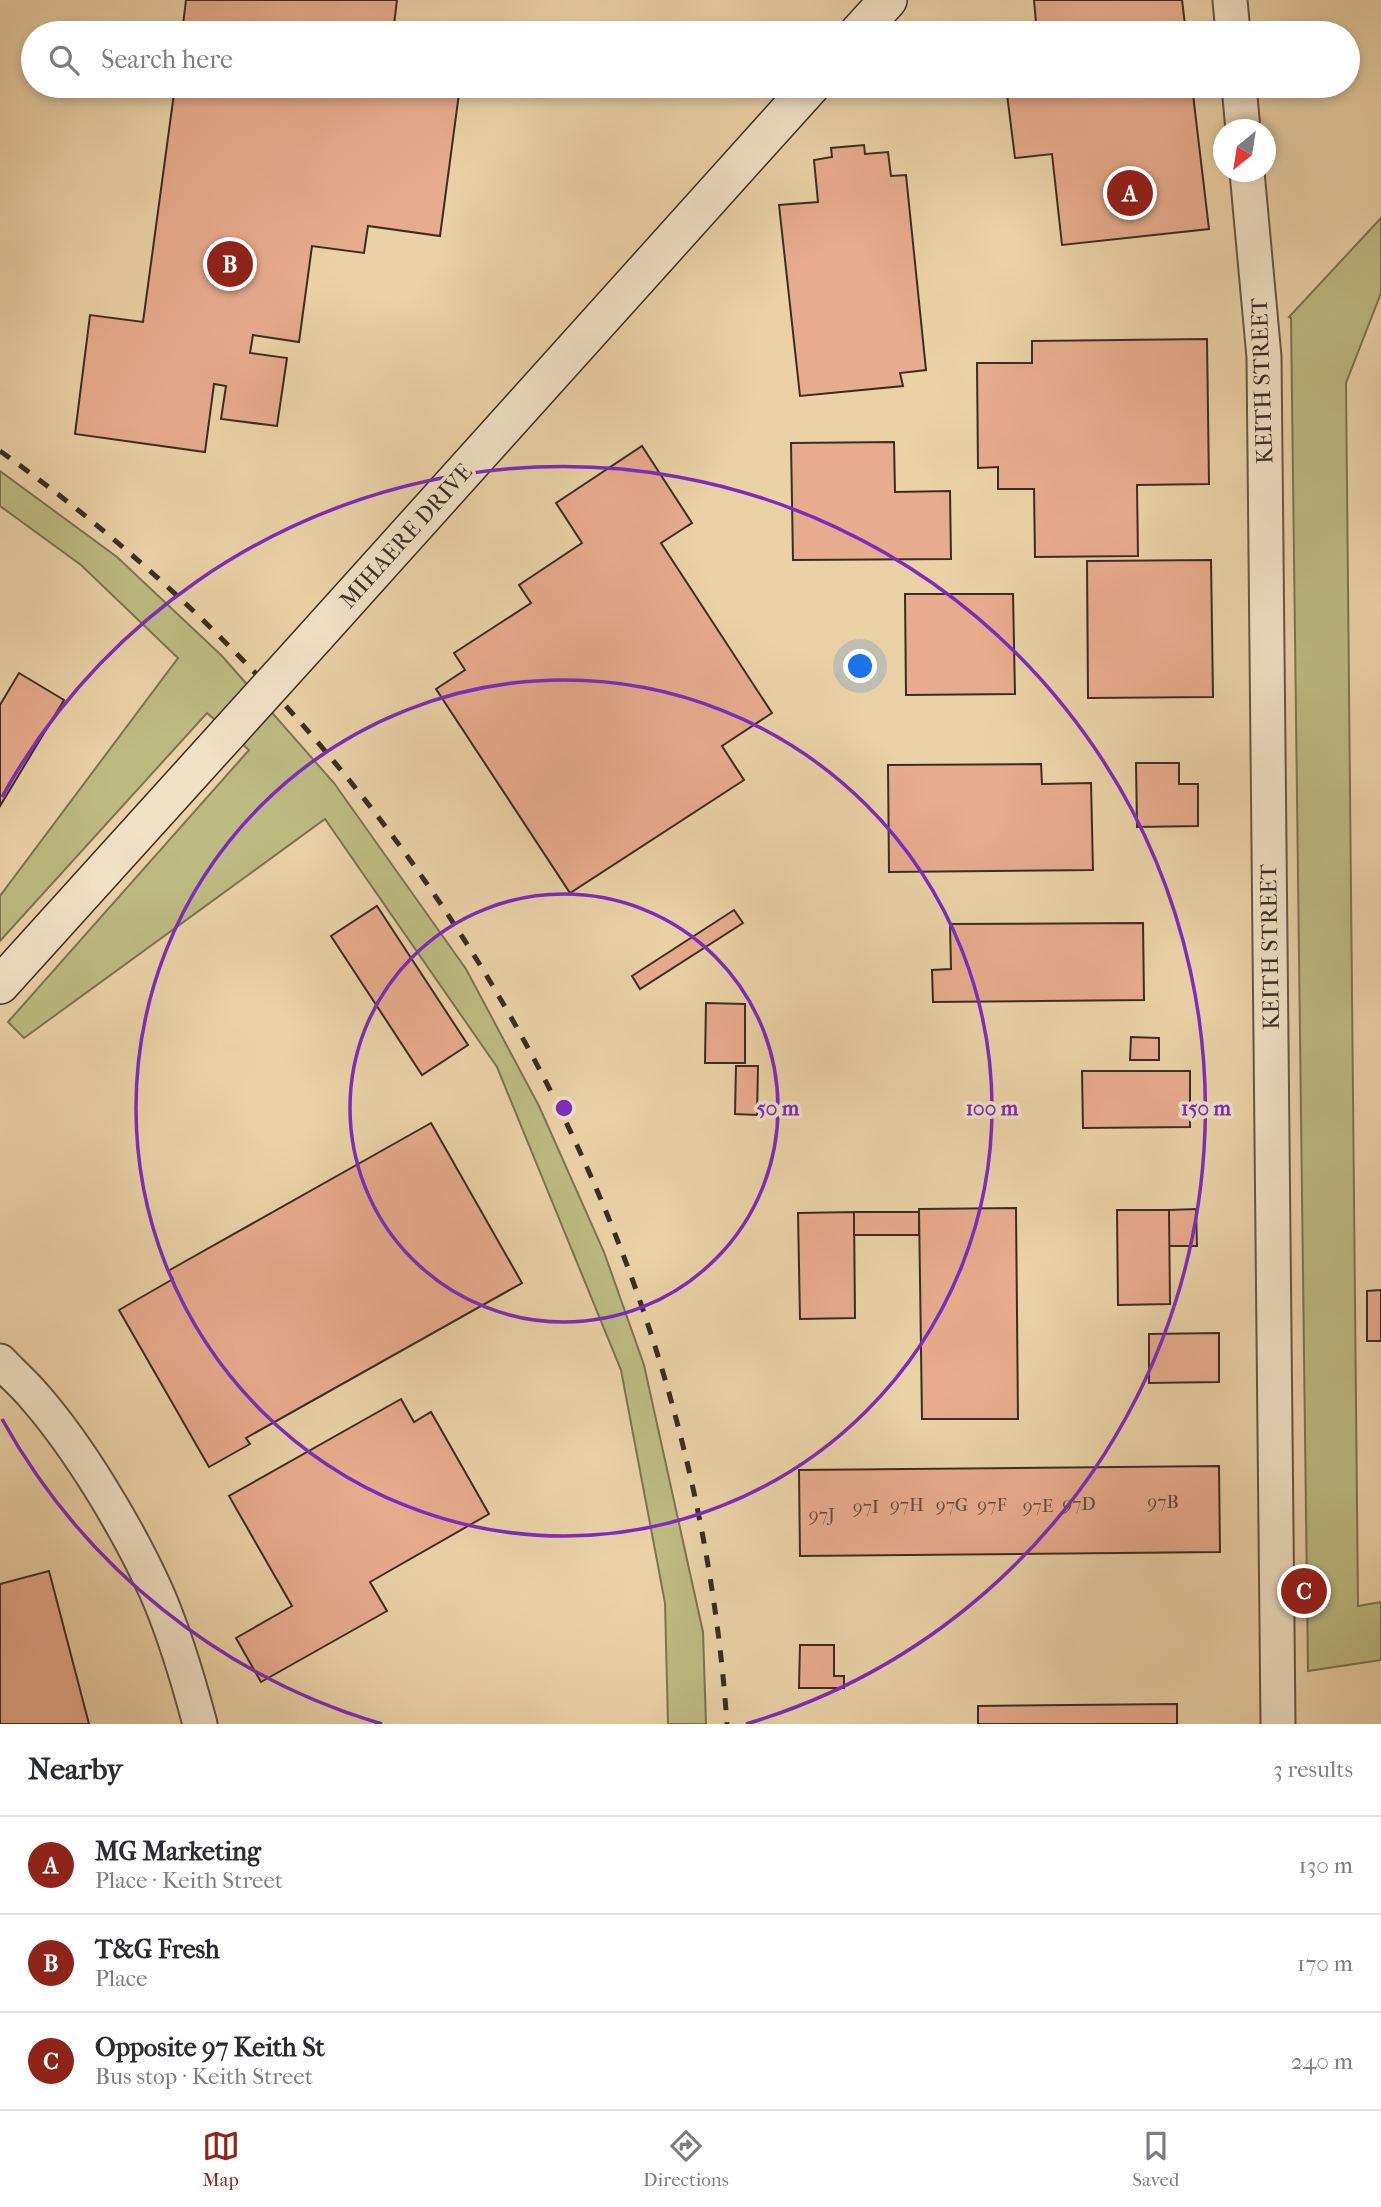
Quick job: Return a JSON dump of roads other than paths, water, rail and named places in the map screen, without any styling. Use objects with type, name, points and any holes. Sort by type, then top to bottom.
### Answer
[{"type":"main road","points":[[869,21],[888,0]]},
{"type":"main road","name":"MIHAERE DRIVE","points":[[0,985],[800,98]]},
{"type":"street","points":[[1230,0],[1232,21]]},
{"type":"street","points":[[1239,98],[1242,119]]},
{"type":"street","name":"KEITH STREET","points":[[1249,182],[1264,357],[1278,1724]]},
{"type":"street","points":[[0,1361],[34,1396],[63,1434],[119,1521],[156,1592],[184,1666],[200,1724]]},
{"type":"railway","points":[[0,451],[148,570],[283,703],[402,849],[505,1007],[590,1175],[657,1352],[703,1535],[727,1724]]},
{"type":"place","name":"MG Marketing","points":[[1130,193]]},
{"type":"place","name":"T&G Fresh","points":[[230,264]]},
{"type":"place","name":"Opposite 97 Keith St","points":[[1304,1591]]}]
